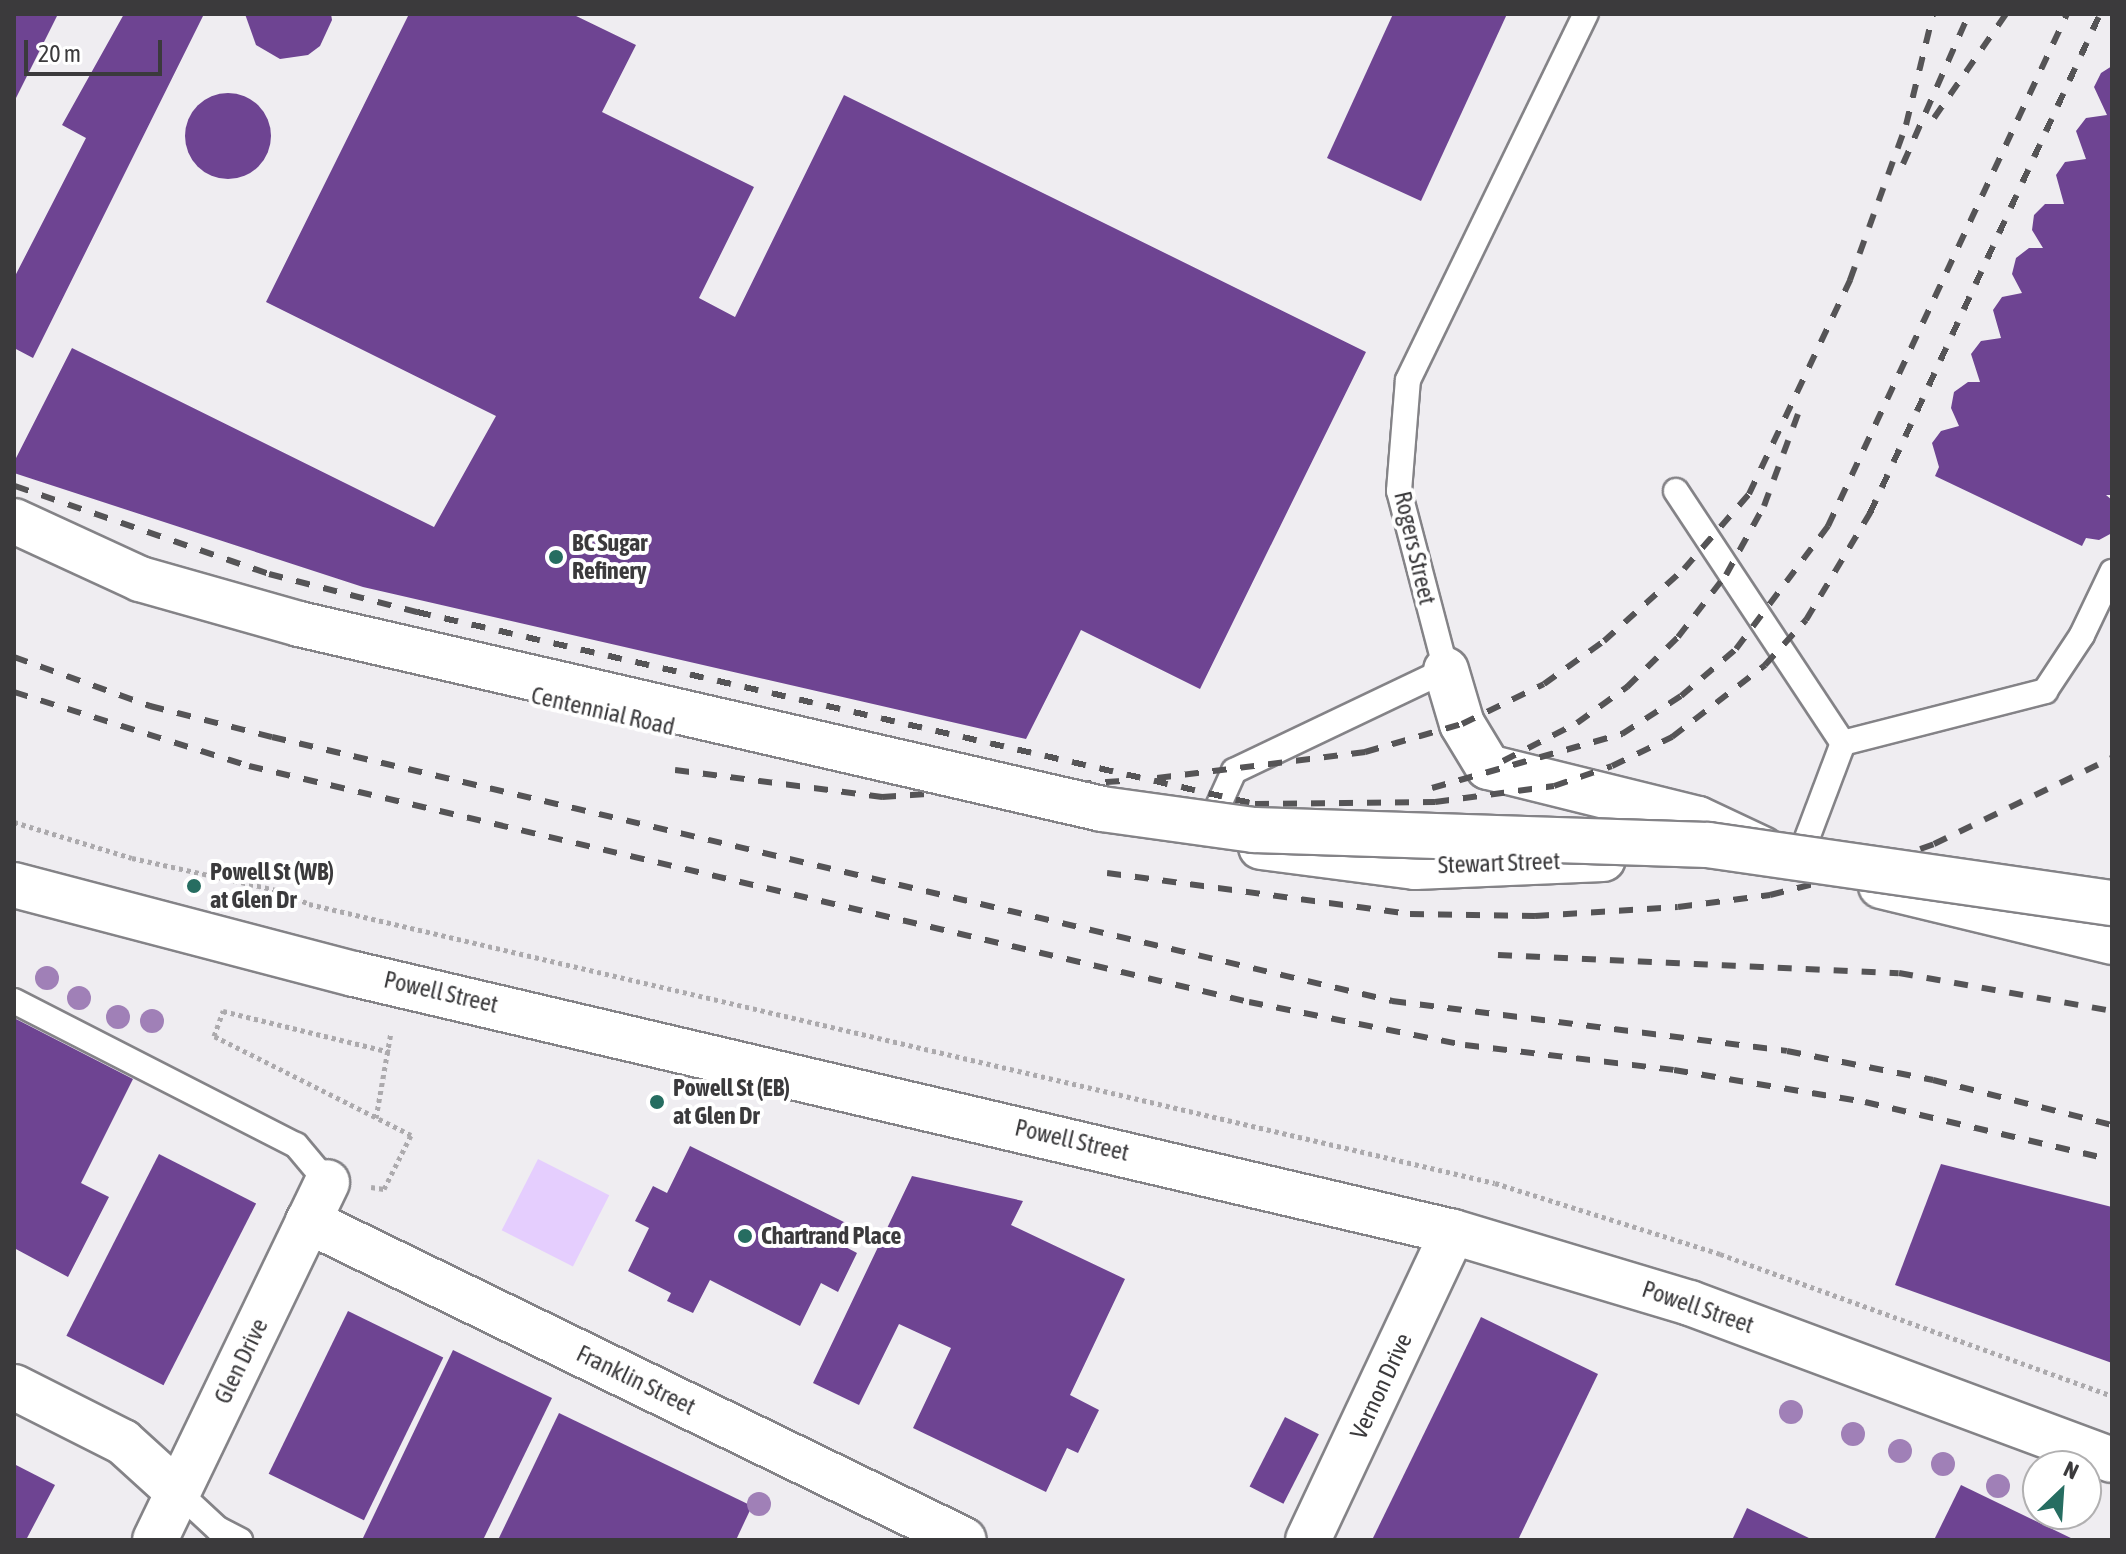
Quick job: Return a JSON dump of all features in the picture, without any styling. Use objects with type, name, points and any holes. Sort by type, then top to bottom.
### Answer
[{"type":"street","points":[[14,521],[140,579],[299,624],[1102,809],[1254,830],[1708,845],[2112,932]]},
{"type":"street","name":"Centennial Road","points":[[14,539],[138,590],[383,660],[1203,839]]},
{"type":"street","name":"Stewart Street","points":[[1446,670],[1462,724],[1488,767],[1698,819],[1797,866]]},
{"type":"street","name":"Stewart Street","points":[[1203,839],[1415,867],[1608,859],[1797,866],[2112,932]]},
{"type":"street","name":"Powell Street","points":[[14,885],[296,960],[1453,1232],[1690,1303],[2112,1460]]},
{"type":"street","name":"Glen Drive","points":[[155,1540],[327,1182]]},
{"type":"street","name":"Franklin Street","points":[[308,1221],[964,1540]]},
{"type":"street","name":"Vernon Drive","points":[[1308,1540],[1453,1232]]},
{"type":"street","points":[[14,1387],[123,1442],[178,1492]]},
{"type":"lane","name":"Rogers Street","points":[[1446,670],[1399,491],[1408,380],[1586,14]]},
{"type":"lane","points":[[1676,491],[1843,743]]},
{"type":"lane","points":[[1843,743],[2045,691],[2082,635],[2112,572]]},
{"type":"lane","points":[[1203,839],[1234,771],[1446,670]]},
{"type":"lane","points":[[1797,866],[1843,743]]},
{"type":"lane","points":[[14,1001],[296,1145],[327,1182]]},
{"type":"lane","points":[[178,1492],[218,1529],[240,1540]]},
{"type":"path","points":[[14,822],[132,858],[281,891],[309,904],[949,1053]]},
{"type":"path","points":[[327,1182],[384,1189],[411,1135],[214,1036],[223,1011],[390,1052]]},
{"type":"path","points":[[376,1118],[390,1052],[391,1032]]},
{"type":"shaded area","points":[[538,1159],[609,1195],[573,1267],[502,1230]]},
{"type":"building","points":[[14,14],[58,14],[14,102]]},
{"type":"building","points":[[124,14],[204,14],[33,358],[14,348],[14,278],[86,138],[62,125]]},
{"type":"building","points":[[245,14],[331,14],[332,20],[320,46],[308,55],[280,59],[256,45]]},
{"type":"building","points":[[409,14],[572,14],[636,45],[602,112],[754,187],[699,298],[735,317],[844,95],[1366,352],[1200,689],[1081,630],[1026,739],[363,587],[14,473],[14,462],[72,348],[434,527],[496,416],[266,302]]},
{"type":"building","points":[[1393,14],[1507,14],[1421,201],[1327,158]]},
{"type":"building","points":[[2112,66],[2112,495],[2106,495],[2112,500],[2112,533],[2099,540],[2086,538],[2082,546],[1935,476],[1939,467],[1932,443],[1941,431],[1959,426],[1951,408],[1954,392],[1968,382],[1980,382],[1971,354],[1981,341],[2001,338],[1993,310],[2002,297],[2022,293],[2012,274],[2016,258],[2029,248],[2043,248],[2032,230],[2034,215],[2045,204],[2064,204],[2056,175],[2065,162],[2086,159],[2076,131],[2086,118],[2107,115],[2094,87],[2101,73]]},
{"type":"building","points":[[228,93],[252,100],[264,112],[271,136],[264,160],[252,172],[228,179],[204,172],[192,160],[185,136],[192,112],[204,100]]},
{"type":"building","points":[[14,1018],[133,1079],[81,1183],[109,1197],[68,1277],[14,1248]]},
{"type":"building","name":"Chartrand Place","points":[[690,1146],[850,1225],[840,1244],[857,1253],[838,1292],[821,1283],[800,1326],[710,1280],[693,1313],[667,1301],[671,1293],[628,1271],[649,1228],[635,1221],[653,1186],[667,1193]]},
{"type":"building","points":[[159,1154],[256,1203],[164,1385],[66,1336]]},
{"type":"building","points":[[1941,1164],[2112,1207],[2112,1363],[1895,1285]]},
{"type":"building","points":[[912,1176],[1023,1201],[1011,1225],[1125,1279],[1070,1395],[1099,1410],[1078,1453],[1067,1448],[1046,1492],[913,1428],[951,1348],[899,1324],[859,1405],[813,1383]]},
{"type":"building","points":[[348,1311],[443,1357],[364,1520],[269,1474]]},
{"type":"building","points":[[1481,1317],[1598,1374],[1518,1540],[1372,1540]]},
{"type":"building","points":[[453,1350],[552,1398],[483,1540],[362,1540]]},
{"type":"building","points":[[559,1413],[752,1506],[736,1540],[498,1540]]},
{"type":"building","points":[[1285,1417],[1319,1434],[1283,1504],[1250,1486]]},
{"type":"building","points":[[14,1464],[55,1485],[26,1540],[14,1540]]},
{"type":"building","points":[[1961,1485],[2022,1514],[2022,1530],[2054,1530],[2075,1540],[1934,1540]]},
{"type":"building","points":[[1747,1508],[1813,1540],[1732,1540]]},
{"type":"railway","points":[[1157,778],[1365,752],[1462,724],[1544,684],[1604,641],[1684,569],[1749,494],[1850,280],[1906,125],[1933,14]]},
{"type":"railway","points":[[1903,164],[1969,14]]},
{"type":"railway","points":[[1934,118],[2006,14]]},
{"type":"railway","points":[[1432,788],[1622,734],[1681,696],[1736,649],[1828,526],[2067,14]]},
{"type":"railway","points":[[15,486],[269,574],[417,612],[1255,804],[1435,802],[1554,786],[1612,766],[1672,737],[1765,665],[1806,620],[1870,513],[2100,14]]},
{"type":"railway","points":[[1503,761],[1577,723],[1627,687],[1678,637],[1726,575],[1764,506],[1802,403]]},
{"type":"railway","points":[[14,657],[150,706],[272,737],[1392,1001],[1787,1051],[1933,1080],[2112,1125]]},
{"type":"railway","points":[[14,692],[249,766],[1249,1002],[1465,1045],[1674,1070],[1865,1102],[2112,1160]]},
{"type":"railway","points":[[1107,873],[1410,914],[1535,916],[1678,907],[1770,895],[1841,877],[1934,844],[2112,758]]},
{"type":"railway","points":[[675,770],[882,797],[1121,781]]},
{"type":"railway","points":[[1498,955],[1899,973],[2112,1011]]},
{"type":"place","name":"BC Sugar Refinery","points":[[556,557]]},
{"type":"place","name":"Powell St (WB) at Glen Dr","points":[[194,886]]},
{"type":"place","name":"Powell St (EB) at Glen Dr","points":[[657,1102]]},
{"type":"place","name":"Chartrand Place","points":[[745,1236]]}]
